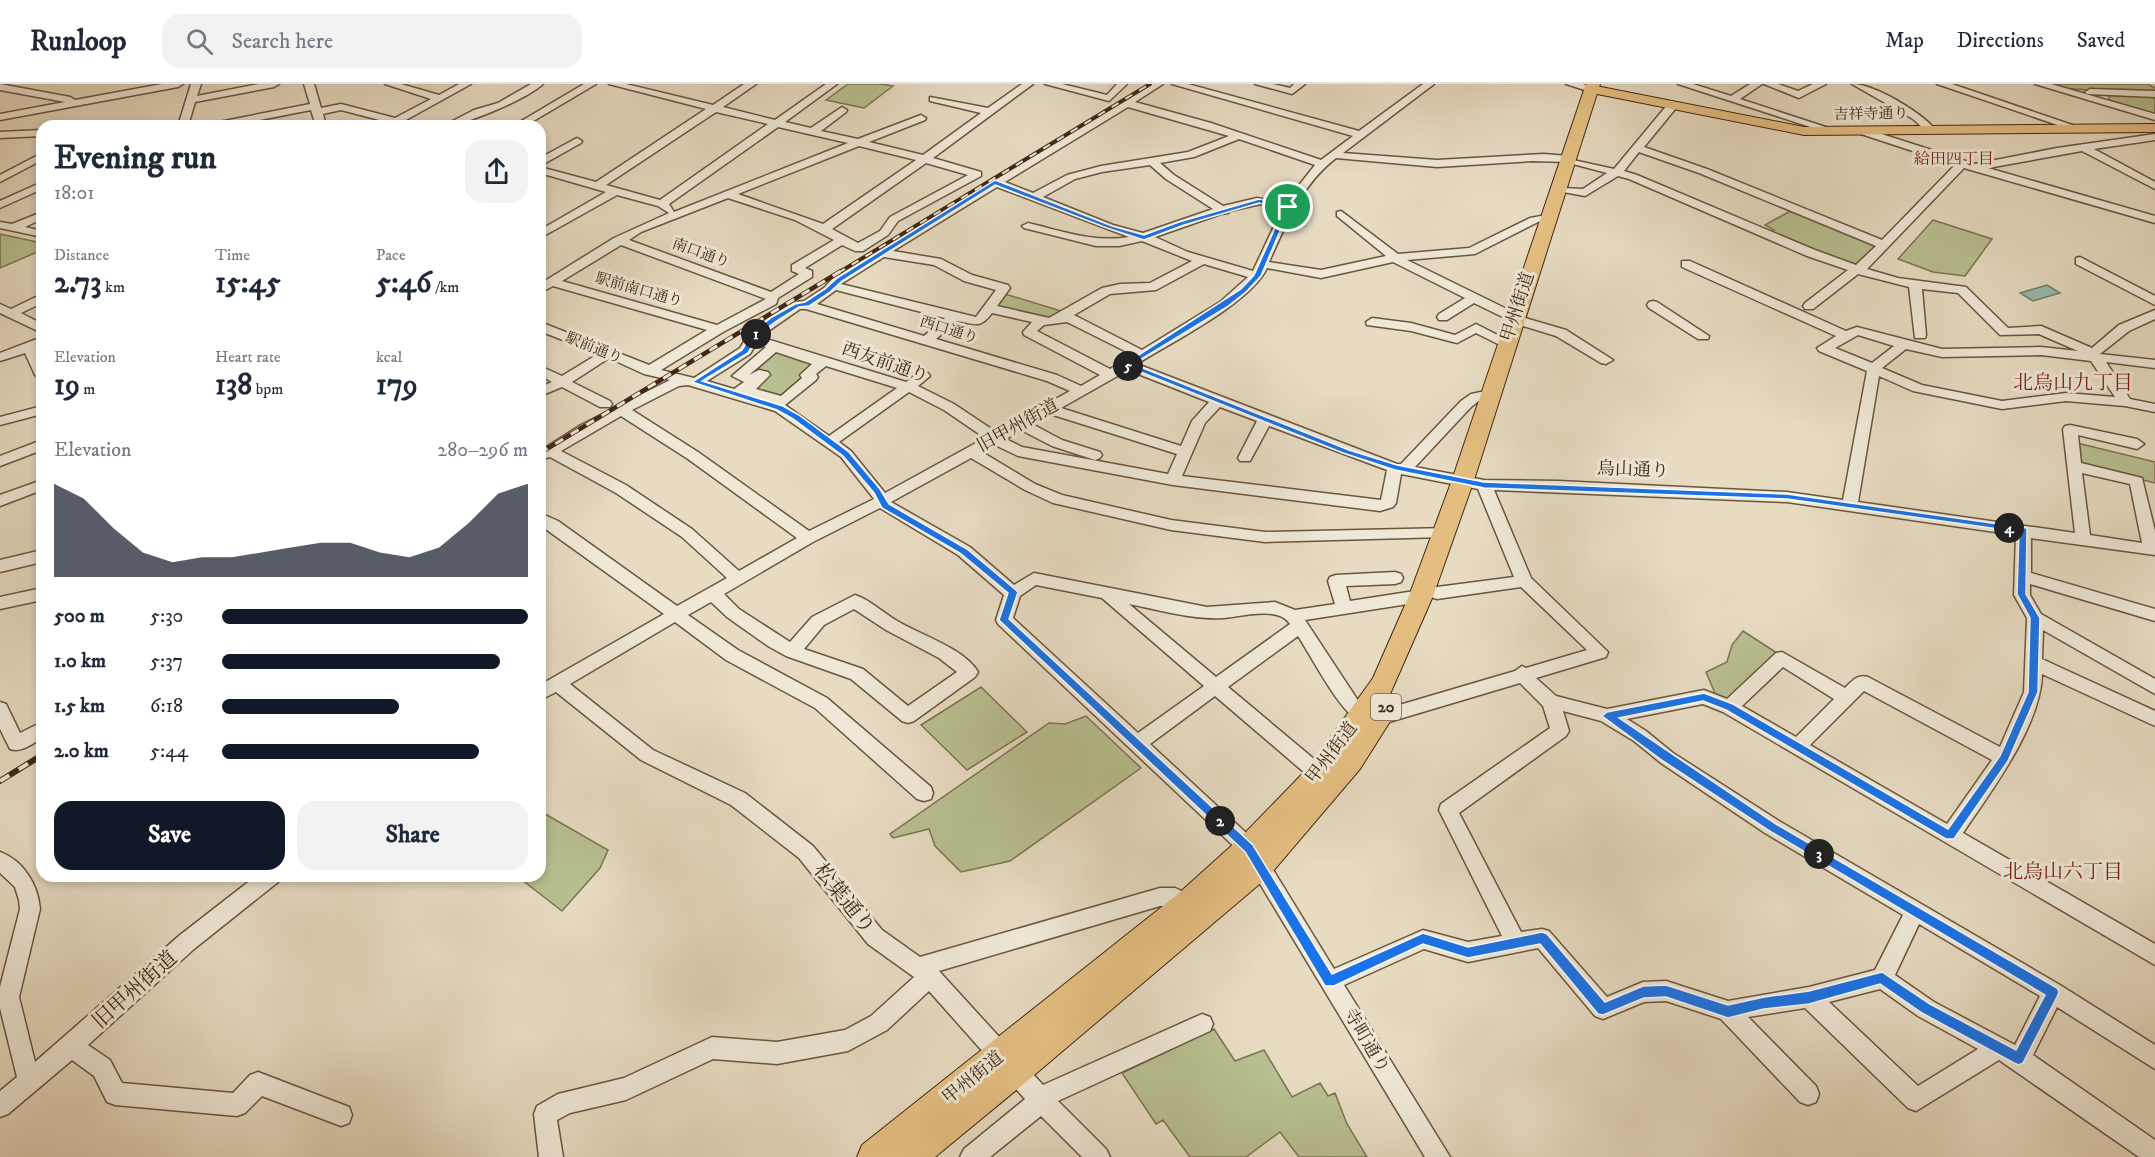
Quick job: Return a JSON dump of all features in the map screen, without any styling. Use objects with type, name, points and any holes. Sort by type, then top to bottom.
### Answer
[{"type":"highway","name":"甲州街道","points":[[1429,595],[1444,532],[1473,483],[1490,394],[1507,343],[1520,320],[1567,190],[1572,161],[1592,86]]},
{"type":"highway","name":"甲州街道","points":[[874,1157],[1008,1063],[1254,858],[1351,761],[1384,683],[1429,595],[1473,483],[1548,216],[1572,161]]},
{"type":"highway","name":"甲州街道","points":[[908,1157],[1008,1063],[1188,903],[1254,858],[1319,774],[1370,716]]},
{"type":"main road","name":"吉祥寺通り","points":[[1592,86],[1672,106],[1804,131],[2155,128]]},
{"type":"street","points":[[12,89],[37,84]]},
{"type":"street","points":[[0,117],[178,84]]},
{"type":"street","points":[[185,120],[195,84]]},
{"type":"street","points":[[190,100],[274,84]]},
{"type":"street","points":[[309,84],[319,120]]},
{"type":"street","points":[[390,84],[443,96]]},
{"type":"street","points":[[408,84],[443,96]]},
{"type":"street","points":[[398,120],[466,84]]},
{"type":"street","points":[[461,120],[502,105],[538,84]]},
{"type":"street","points":[[528,120],[591,84]]},
{"type":"street","points":[[614,84],[922,158],[977,174],[894,219],[886,231],[859,248],[840,241],[824,229],[786,213],[727,194]]},
{"type":"street","points":[[597,186],[751,84]]},
{"type":"street","points":[[662,204],[832,84]]},
{"type":"street","points":[[824,229],[864,203],[922,158],[1028,84]]},
{"type":"street","points":[[1050,84],[1109,98],[1122,84]]},
{"type":"street","points":[[693,381],[745,351],[756,333],[775,319],[797,305],[807,304],[832,285],[995,182],[1158,84]]},
{"type":"street","points":[[1177,84],[1361,135]]},
{"type":"street","points":[[1260,84],[1292,91],[1300,84]]},
{"type":"street","name":"旧甲州街道","points":[[548,688],[808,538],[882,501],[1110,375],[1224,305],[1243,291],[1257,276],[1288,207],[1322,164],[1429,84]]},
{"type":"street","points":[[1683,84],[1833,131]]},
{"type":"street","points":[[1732,99],[1757,84]]},
{"type":"street","points":[[1769,84],[1798,95],[1821,84]]},
{"type":"street","points":[[1857,84],[1917,117],[1930,129]]},
{"type":"street","points":[[1942,84],[2079,129]]},
{"type":"street","points":[[2040,84],[2155,117]]},
{"type":"street","points":[[0,87],[80,102]]},
{"type":"street","points":[[2065,91],[2155,94]]},
{"type":"street","points":[[0,92],[61,105]]},
{"type":"street","points":[[934,99],[990,112]]},
{"type":"street","points":[[1126,103],[1239,136],[1322,164]]},
{"type":"street","points":[[1567,190],[1585,193],[1618,171],[1672,106]]},
{"type":"street","points":[[269,120],[316,109],[341,107],[379,120]]},
{"type":"street","points":[[812,132],[842,110]]},
{"type":"street","points":[[546,285],[618,240],[675,214],[921,118]]},
{"type":"street","points":[[1859,130],[1968,166],[2155,220]]},
{"type":"street","points":[[2,136],[36,133]]},
{"type":"street","points":[[1034,197],[1071,177],[1101,169],[1190,155],[1239,136]]},
{"type":"street","points":[[1809,306],[1858,270],[1968,166],[2155,136]]},
{"type":"street","points":[[546,160],[578,141]]},
{"type":"street","points":[[2083,147],[2155,186]]},
{"type":"street","points":[[1638,148],[1703,171],[1885,245]]},
{"type":"street","points":[[1334,155],[1421,165],[1506,161],[1540,156],[1618,171],[1811,253],[1858,270],[1915,284],[1965,291],[2005,332],[2041,330],[2094,355],[2125,402]]},
{"type":"street","points":[[0,179],[36,159]]},
{"type":"street","points":[[1152,161],[1170,177],[1224,211]]},
{"type":"street","points":[[546,172],[662,204],[675,214]]},
{"type":"street","points":[[995,182],[1034,197],[1045,211],[1144,237],[1201,261],[1257,276]]},
{"type":"street","points":[[0,205],[36,188]]},
{"type":"street","points":[[546,226],[615,191]]},
{"type":"street","points":[[1045,211],[1028,226],[1094,241],[1118,242],[1144,237],[1259,201],[1288,207]]},
{"type":"street","points":[[1341,214],[1396,259],[1520,320],[1561,333],[1606,360]]},
{"type":"street","points":[[1263,264],[1321,274],[1355,265],[1472,251],[1534,220],[1548,216]]},
{"type":"street","points":[[4,227],[36,217]]},
{"type":"street","points":[[4,227],[36,233]]},
{"type":"street","name":"南口通り","points":[[618,240],[772,297]]},
{"type":"street","points":[[649,371],[718,328],[772,301],[772,297],[808,274],[796,268],[840,241]]},
{"type":"street","points":[[832,285],[954,317],[979,321],[1004,288],[968,279],[938,262],[883,253]]},
{"type":"street","points":[[1060,319],[1106,291],[1152,287],[1201,261]]},
{"type":"street","points":[[2080,261],[2155,301]]},
{"type":"street","points":[[1686,264],[1846,336]]},
{"type":"street","name":"駅前南口通り","points":[[546,276],[639,308],[718,328]]},
{"type":"street","points":[[1915,284],[1920,335]]},
{"type":"street","points":[[1443,317],[1473,298]]},
{"type":"street","points":[[5,311],[36,300]]},
{"type":"street","name":"西口通り","points":[[807,304],[1052,378],[1081,391]]},
{"type":"street","points":[[1653,305],[1704,336]]},
{"type":"street","points":[[988,308],[1049,322],[1069,318],[1142,355]]},
{"type":"street","points":[[5,311],[36,326]]},
{"type":"street","points":[[2094,355],[2124,328],[2155,314]]},
{"type":"street","points":[[926,341],[954,317]]},
{"type":"street","points":[[1041,321],[1029,332],[1110,375]]},
{"type":"street","points":[[1372,322],[1411,327],[1457,339],[1476,327],[1507,343]]},
{"type":"street","name":"駅前通り","points":[[546,329],[649,371],[693,381]]},
{"type":"street","points":[[2155,364],[2094,355],[2041,351],[1942,353],[1857,331],[1824,348],[1918,388],[2002,405],[2066,397],[2125,402],[2155,408]]},
{"type":"street","name":"西友前通り","points":[[754,339],[909,387],[956,411],[1018,451],[1173,480],[1380,506],[1388,503],[1400,469]]},
{"type":"street","points":[[0,357],[36,344]]},
{"type":"street","points":[[1851,504],[1868,392],[1874,368],[1904,345]]},
{"type":"street","points":[[774,347],[821,363],[807,375],[811,377],[783,401],[741,389],[744,386],[749,388],[763,375],[759,374],[751,380],[739,376],[774,347]]},
{"type":"street","points":[[29,348],[36,363]]},
{"type":"street","points":[[546,389],[564,381],[606,354]]},
{"type":"street","name":"烏山通り","points":[[1126,365],[1264,421],[1400,469],[1473,483],[1787,496],[2153,549]]},
{"type":"street","points":[[546,373],[605,404]]},
{"type":"street","points":[[830,442],[923,376]]},
{"type":"street","points":[[546,453],[586,428],[675,383],[693,381],[780,408],[846,454],[877,491],[886,506],[964,551],[1013,592],[1034,579],[1207,613],[1275,608],[1297,621],[1351,704],[1370,716],[1600,652],[1524,581],[1473,483]]},
{"type":"street","points":[[1400,469],[1466,404],[1476,397],[1490,394]]},
{"type":"street","points":[[1173,480],[1199,421],[1217,402]]},
{"type":"street","points":[[1049,409],[1185,452]]},
{"type":"street","points":[[621,410],[672,439],[808,538]]},
{"type":"street","points":[[0,421],[36,412]]},
{"type":"street","points":[[1245,458],[1264,421]]},
{"type":"street","points":[[1022,424],[1040,437],[1065,447],[1101,456]]},
{"type":"street","points":[[2083,539],[2070,429],[2137,444]]},
{"type":"street","points":[[0,461],[36,447]]},
{"type":"street","points":[[971,452],[1030,486],[1058,499],[1171,525],[1265,537],[1444,532]]},
{"type":"street","points":[[546,454],[621,489],[687,533],[738,579]]},
{"type":"street","points":[[2075,466],[2137,480],[2153,549]]},
{"type":"street","points":[[0,501],[36,487]]},
{"type":"street","points":[[546,522],[628,578],[732,655],[821,703],[924,793]]},
{"type":"street","points":[[1950,836],[2004,758],[2033,692],[2035,618],[2022,594],[2024,530]]},
{"type":"street","points":[[0,566],[36,557]]},
{"type":"street","points":[[2023,576],[2155,615]]},
{"type":"street","points":[[1344,608],[1336,581],[1395,578]]},
{"type":"street","points":[[1138,743],[1215,687],[1297,621],[1344,608],[1524,581]]},
{"type":"street","name":"寺町通り","points":[[1013,592],[1004,620],[1138,743],[1254,858],[1438,1157]]},
{"type":"street","points":[[712,593],[733,613],[774,642],[792,651],[857,674],[908,716],[969,672],[945,652],[892,626],[855,601],[818,621],[792,651]]},
{"type":"street","points":[[1106,593],[1319,774]]},
{"type":"street","points":[[0,603],[36,595]]},
{"type":"street","points":[[2035,618],[2155,687]]},
{"type":"street","points":[[1729,707],[1782,658],[1845,697]]},
{"type":"street","points":[[2034,663],[2155,719]]},
{"type":"street","points":[[1516,943],[1448,810],[1560,731],[1551,702],[1522,673]]},
{"type":"street","points":[[1797,747],[1862,682],[2004,758]]},
{"type":"street","name":"松葉通り","points":[[548,688],[647,755],[738,799],[782,831],[806,852],[874,937],[925,971],[1041,1100],[1098,1157]]},
{"type":"street","points":[[1607,716],[1704,697],[1729,707],[2154,953]]},
{"type":"street","points":[[1551,702],[1591,710],[1607,716],[1640,736],[1667,758],[1772,827],[2053,992],[2155,1058]]},
{"type":"street","points":[[0,709],[16,744],[36,732]]},
{"type":"street","points":[[0,861],[24,882],[30,895],[30,909],[8,997],[29,1082]]},
{"type":"street","name":"旧甲州街道","points":[[0,1106],[187,942],[263,882]]},
{"type":"street","points":[[552,1157],[545,1114],[566,1102],[626,1089],[712,1048],[777,1053],[848,1040],[879,1023],[925,971],[1160,897],[1175,897],[1188,903]]},
{"type":"street","points":[[1728,1011],[1764,1003],[1809,998],[1882,978],[1915,912]]},
{"type":"street","points":[[1330,981],[1423,939],[1468,952],[1542,938],[1603,1009],[1643,992],[1666,991],[1728,1011],[1808,1094]]},
{"type":"street","points":[[1882,978],[1926,1009],[2009,1054],[2155,1154]]},
{"type":"street","points":[[1809,998],[1916,1100],[2009,1054],[2053,992]]},
{"type":"street","points":[[972,1157],[1041,1100],[1087,1074],[1202,1024]]},
{"type":"street","points":[[71,1046],[102,1068],[116,1094],[237,1105],[258,1083],[341,1115]]},
{"type":"green space","points":[[848,84],[893,86],[864,108],[826,100]]},
{"type":"green space","points":[[2044,84],[2148,84],[2155,88],[2155,116],[2110,101],[2108,94],[2104,91],[2060,88]]},
{"type":"green space","points":[[1792,210],[1877,244],[1854,266],[1770,233],[1774,230],[1765,225]]},
{"type":"green space","points":[[1933,220],[1992,239],[1965,276],[1933,272],[1898,259]]},
{"type":"green space","points":[[0,234],[36,242],[36,253],[0,268]]},
{"type":"green space","points":[[1005,294],[1061,311],[1049,318],[997,308]]},
{"type":"green space","points":[[775,348],[819,363],[783,401],[750,390],[762,373],[749,369]]},
{"type":"green space","points":[[2077,443],[2155,462],[2155,483],[2079,464]]},
{"type":"green space","points":[[1743,631],[1780,655],[1730,702],[1717,698],[1706,672],[1727,662],[1732,645]]},
{"type":"green space","points":[[981,687],[1027,732],[967,770],[921,725]]},
{"type":"green space","points":[[1086,716],[1141,768],[1010,861],[961,872],[935,846],[929,829],[893,838],[890,834],[1049,723],[1065,724]]},
{"type":"green space","points":[[546,814],[608,850],[600,868],[562,911],[525,882],[546,882]]},
{"type":"green space","points":[[1214,1029],[1235,1061],[1264,1050],[1292,1097],[1320,1083],[1328,1096],[1335,1093],[1347,1124],[1367,1157],[1299,1157],[1280,1132],[1246,1157],[1190,1157],[1163,1120],[1156,1124],[1122,1073]]},
{"type":"water","points":[[2047,285],[2060,293],[2033,301],[2020,293]]},
{"type":"railway","points":[[838,273],[1150,84]]},
{"type":"railway","points":[[546,449],[841,271]]},
{"type":"railway","points":[[0,781],[36,759]]},
{"type":"district","name":"給田四丁目","points":[[1954,159]]},
{"type":"district","name":"北烏山九丁目","points":[[2073,383]]},
{"type":"district","name":"北烏山六丁目","points":[[2063,872]]},
{"type":"route","points":[[995,182],[1109,227],[1144,237],[1182,223],[1259,201],[1288,207],[1257,276],[1243,291],[1190,327],[1126,365],[1346,452],[1395,468],[1484,485],[1787,496],[2024,530],[2022,594],[2028,609],[2035,618],[2033,692],[2004,758],[1950,836],[1729,707],[1704,697],[1607,716],[1640,736],[1667,758],[1772,827],[2053,992],[2019,1059],[1926,1009],[1882,978],[1809,998],[1764,1003],[1728,1011],[1666,991],[1643,992],[1603,1009],[1542,938],[1468,952],[1423,939],[1330,981],[1249,848],[1004,620],[1013,592],[964,551],[940,535],[886,506],[877,491],[846,454],[796,417],[780,408],[696,382],[745,351],[756,333],[775,319],[797,305],[807,304],[828,291],[839,279],[995,182]]}]
